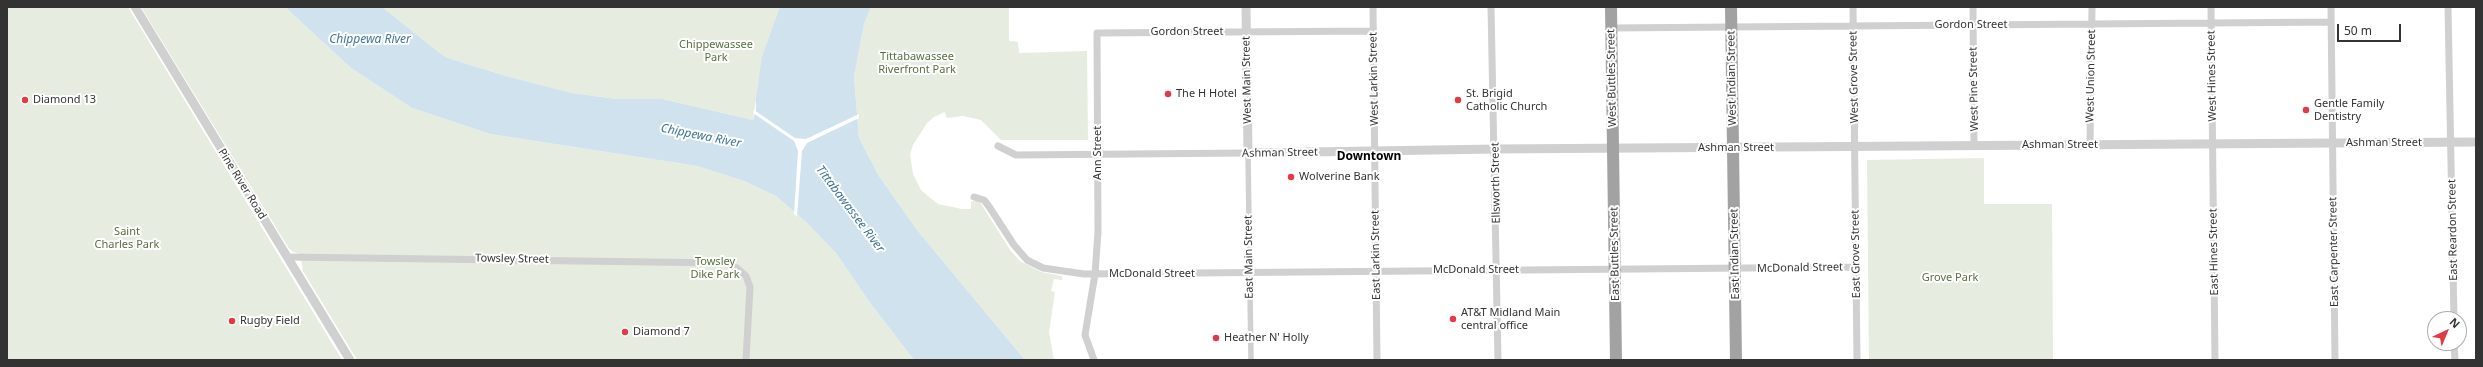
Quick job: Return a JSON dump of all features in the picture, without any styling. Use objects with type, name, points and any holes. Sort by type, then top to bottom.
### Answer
[{"type":"highway","name":"West Buttles Street","points":[[1611,7],[1614,149]]},
{"type":"highway","name":"West Indian Street","points":[[1731,7],[1734,148]]},
{"type":"highway","name":"East Indian Street","points":[[1734,148],[1736,360]]},
{"type":"highway","name":"East Buttles Street","points":[[1614,149],[1616,360]]},
{"type":"street","name":"Pine River Road","points":[[134,7],[350,360]]},
{"type":"street","name":"West Main Street","points":[[1246,7],[1248,154]]},
{"type":"street","name":"West Larkin Street","points":[[1372,7],[1375,151]]},
{"type":"street","name":"Ellsworth Street","points":[[1491,7],[1496,149],[1498,360]]},
{"type":"street","name":"West Grove Street","points":[[1853,7],[1855,147]]},
{"type":"street","name":"West Pine Street","points":[[1973,7],[1974,146]]},
{"type":"street","name":"West Union Street","points":[[2090,145],[2092,7]]},
{"type":"street","name":"West Hines Street","points":[[2211,7],[2213,144]]},
{"type":"street","name":"East Carpenter Street","points":[[2331,7],[2335,360]]},
{"type":"street","name":"East Reardon Street","points":[[2448,7],[2454,311]]},
{"type":"street","name":"Gordon Street","points":[[1612,28],[2331,22]]},
{"type":"street","name":"Gordon Street","points":[[1097,33],[1373,31]]},
{"type":"street","name":"Ann Street","points":[[1094,360],[1085,335],[1095,274],[1099,154],[1097,33]]},
{"type":"street","name":"Ashman Street","points":[[998,146],[1016,155],[1248,154],[1496,149],[2476,142]]},
{"type":"street","name":"East Hines Street","points":[[2213,144],[2215,360]]},
{"type":"street","name":"East Grove Street","points":[[1855,147],[1857,360]]},
{"type":"street","name":"East Larkin Street","points":[[1375,151],[1377,360]]},
{"type":"street","name":"East Main Street","points":[[1248,154],[1251,360]]},
{"type":"street","name":"McDonald Street","points":[[974,198],[984,200],[1014,245],[1027,260],[1043,268],[1095,274],[1857,267]]},
{"type":"street","name":"Towsley Street","points":[[287,257],[725,263],[737,268],[746,276],[750,287],[746,360]]},
{"type":"green space","name":"Saint Charles Park","points":[[7,7],[128,7],[342,360],[7,360]]},
{"type":"green space","name":"Towsley Dike Park","points":[[141,7],[285,7],[351,68],[412,108],[490,134],[697,166],[744,181],[776,196],[806,222],[836,253],[868,300],[914,360],[357,360],[303,271],[300,254],[293,252],[288,247]]},
{"type":"green space","name":"Chippewassee Park","points":[[382,7],[780,7],[759,79],[753,120],[662,99],[616,99],[572,93],[506,76],[445,57]]},
{"type":"green space","name":"Tittabawassee Riverfront Park","points":[[871,7],[1009,7],[1009,41],[1018,42],[1019,53],[1087,51],[1088,140],[1001,140],[981,120],[963,116],[947,118],[945,112],[934,117],[927,123],[913,145],[910,154],[913,174],[921,190],[928,196],[938,204],[962,209],[971,209],[971,202],[976,200],[980,202],[1010,250],[1020,261],[1041,272],[1062,276],[1062,280],[1054,279],[1051,291],[1055,292],[1049,332],[1054,360],[1025,360],[917,230],[879,176],[859,138],[854,77],[864,24]]},
{"type":"green space","name":"Grove Park","points":[[1984,158],[1984,204],[2052,204],[2053,360],[1869,360],[1867,160]]},
{"type":"water","points":[[285,7],[382,7],[445,57],[506,76],[572,93],[616,99],[662,99],[753,120],[756,110],[756,98],[762,57],[780,7],[871,7],[864,24],[854,77],[859,138],[879,176],[917,230],[1025,360],[914,360],[868,300],[836,253],[806,222],[776,196],[744,181],[697,166],[490,134],[412,108],[351,68]]},
{"type":"pier","points":[[754,110],[795,138],[806,139],[859,114],[859,118],[807,143],[802,151],[797,217],[794,214],[798,151],[794,141],[753,113]]},
{"type":"place","name":"The H Hotel","points":[[1168,94]]},
{"type":"place","name":"Diamond 13","points":[[25,100]]},
{"type":"place","name":"St. Brigid Catholic Church","points":[[1458,100]]},
{"type":"place","name":"Gentle Family Dentistry","points":[[2306,110]]},
{"type":"place","name":"Wolverine Bank","points":[[1291,177]]},
{"type":"place","name":"AT&T Midland Main central office","points":[[1453,319]]},
{"type":"place","name":"Rugby Field","points":[[232,321]]},
{"type":"place","name":"Diamond 7","points":[[625,332]]},
{"type":"place","name":"Heather N' Holly","points":[[1216,338]]},
{"type":"district","name":"Downtown","points":[[1369,157]]},
{"type":"water label","name":"Chippewa River","points":[[370,40]]},
{"type":"water label","name":"Chippewa River","points":[[701,136]]},
{"type":"water label","name":"Tittabawassee River","points":[[850,209]]}]
